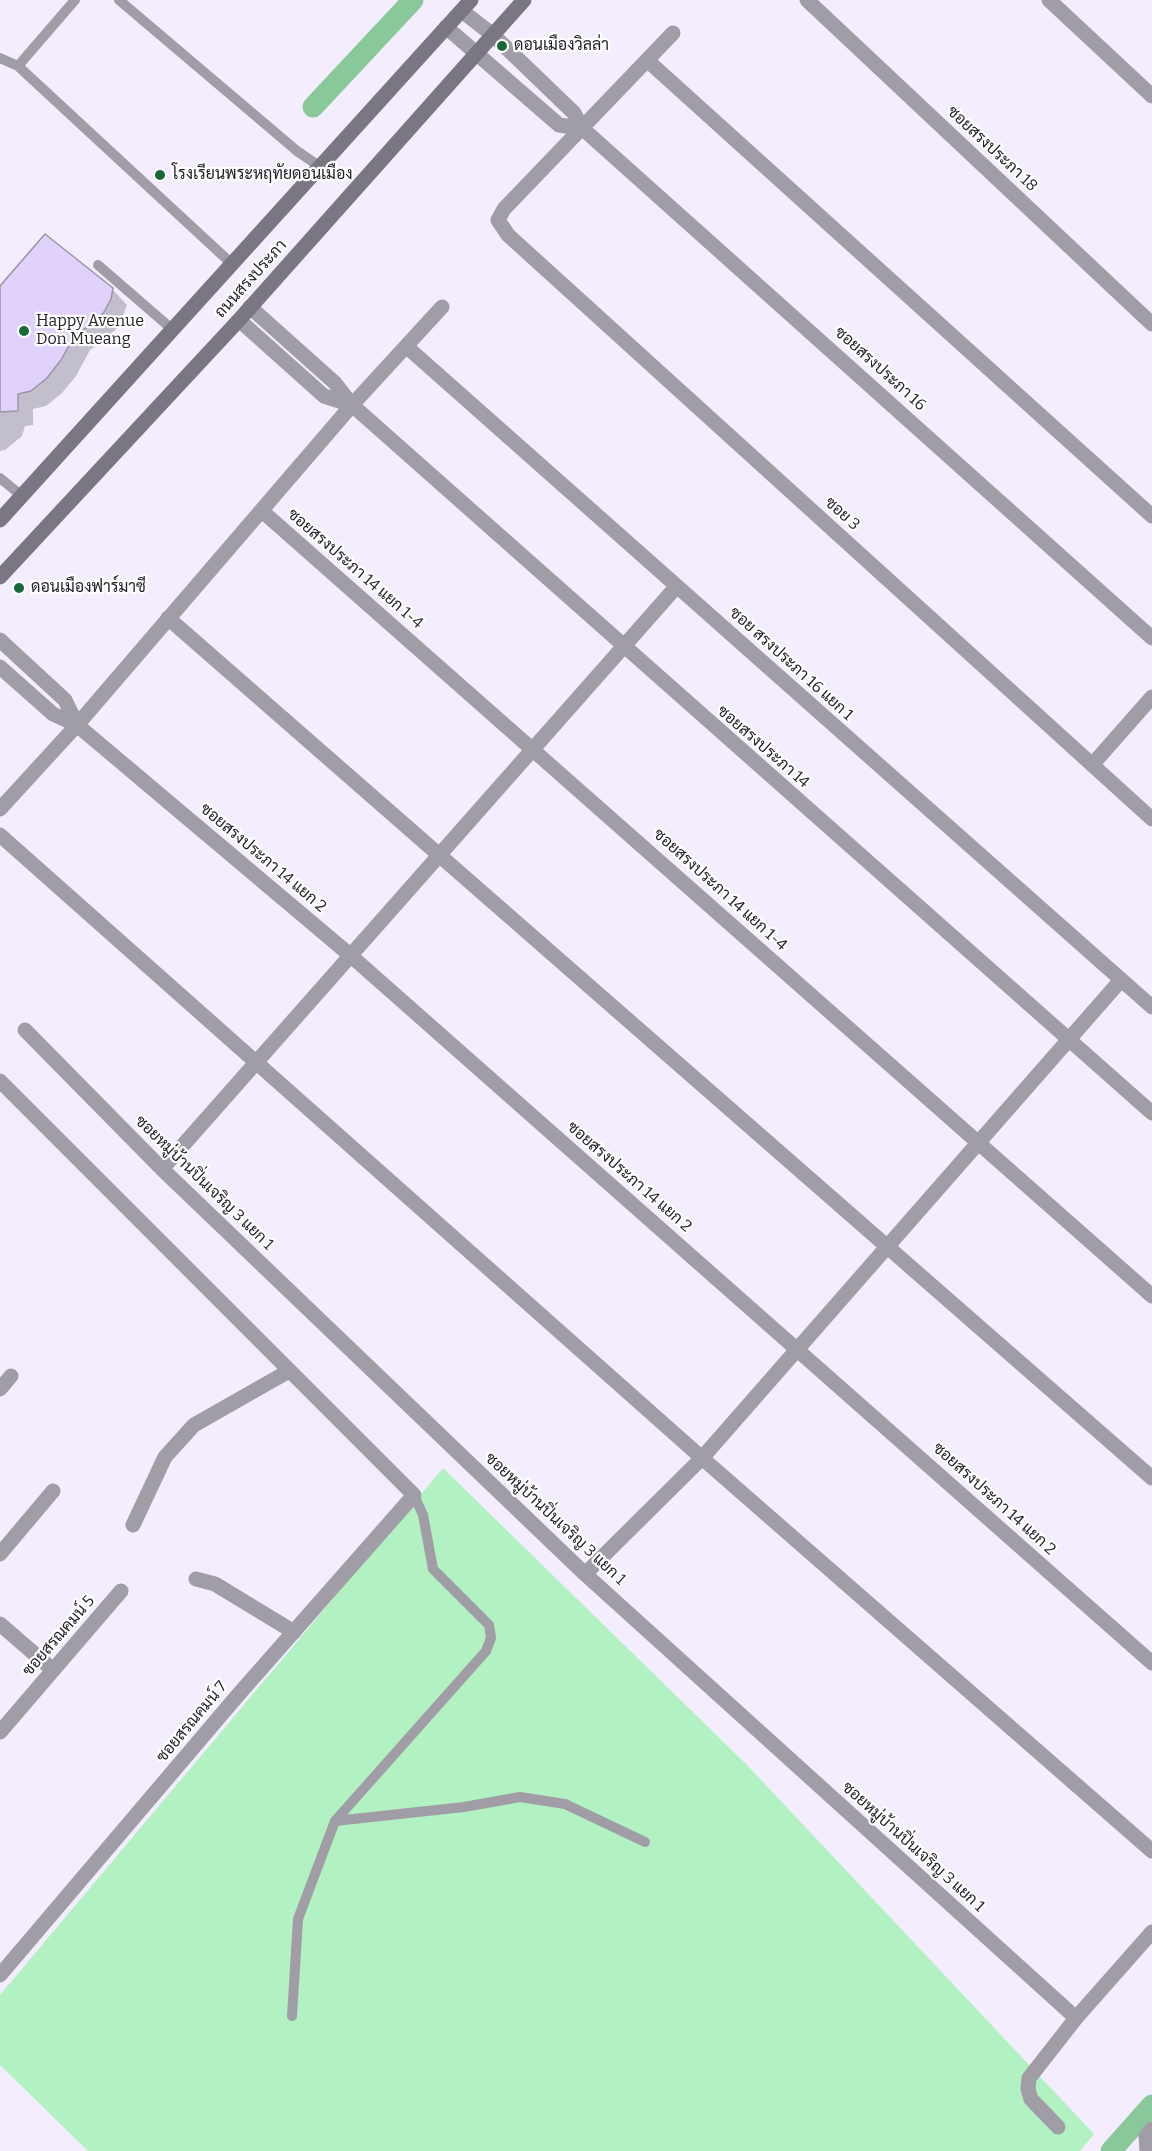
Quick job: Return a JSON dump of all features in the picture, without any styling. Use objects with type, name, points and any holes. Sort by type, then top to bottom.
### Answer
[{"type":"main road","name":"ถนนสรงประภา","points":[[0,577],[239,320],[524,0]]},
{"type":"main road","name":"ถนนสรงประภา","points":[[0,520],[467,5]]},
{"type":"street","name":"ซอยสรงประภา 18","points":[[807,0],[1152,324]]},
{"type":"street","points":[[1049,0],[1152,96]]},
{"type":"street","points":[[467,5],[493,35],[574,113],[582,128]]},
{"type":"street","points":[[446,27],[559,125],[582,128]]},
{"type":"street","points":[[582,128],[673,33]]},
{"type":"street","points":[[648,61],[1152,516]]},
{"type":"street","name":"ซอย 3","points":[[582,128],[504,209],[498,220],[508,235],[1152,819]]},
{"type":"street","name":"ซอยสรงประภา 16","points":[[582,128],[1152,638]]},
{"type":"street","points":[[250,307],[335,383],[352,405]]},
{"type":"street","points":[[0,809],[77,724],[352,405],[407,348],[442,307]]},
{"type":"street","points":[[239,320],[324,396],[352,405]]},
{"type":"street","name":"ซอย สรงประภา 16 แยก 1","points":[[407,348],[1152,1007]]},
{"type":"street","name":"ซอยสรงประภา 14","points":[[352,405],[621,646],[1152,1113]]},
{"type":"street","name":"ซอยสรงประภา 14 แยก 1-4","points":[[262,511],[1152,1296]]},
{"type":"street","points":[[162,1169],[258,1064],[350,955],[534,749],[621,646],[677,586]]},
{"type":"street","points":[[168,618],[1152,1478]]},
{"type":"street","points":[[0,640],[65,700],[77,724]]},
{"type":"street","points":[[0,667],[53,714],[77,724]]},
{"type":"street","points":[[1092,765],[1152,697]]},
{"type":"street","name":"ซอยสรงประภา 14 แยก 2","points":[[77,724],[350,955],[1152,1663]]},
{"type":"street","points":[[0,835],[702,1458],[1152,1851]]},
{"type":"street","points":[[585,1574],[702,1458],[1121,980]]},
{"type":"street","name":"ซอยหมู่บ้านปิ่นเจริญ 3 แยก 1","points":[[25,1030],[162,1169],[585,1574],[1076,2018]]},
{"type":"street","points":[[0,1081],[414,1494]]},
{"type":"street","points":[[133,1525],[165,1457],[194,1425],[290,1371]]},
{"type":"street","points":[[0,1389],[11,1376]]},
{"type":"street","points":[[0,1554],[53,1491]]},
{"type":"street","name":"ซอยสรณคมน์ 7","points":[[0,1975],[414,1494]]},
{"type":"street","points":[[196,1579],[215,1584],[294,1632]]},
{"type":"street","name":"ซอยสรณคมน์ 5","points":[[0,1732],[121,1591]]},
{"type":"street","points":[[0,1624],[54,1671]]},
{"type":"street","points":[[1058,2127],[1031,2099],[1028,2089],[1029,2078],[1076,2018],[1152,1932]]},
{"type":"street","points":[[1147,2151],[1146,2136],[1152,2129]]},
{"type":"lane","points":[[18,66],[75,0]]},
{"type":"lane","points":[[119,0],[276,130],[297,151],[319,166]]},
{"type":"lane","points":[[0,58],[18,66],[232,265]]},
{"type":"lane","points":[[98,265],[173,330]]},
{"type":"lane","points":[[0,478],[21,496]]},
{"type":"lane","points":[[292,2016],[298,1919],[335,1821],[486,1651],[491,1638],[489,1625],[433,1569],[423,1515],[414,1494]]},
{"type":"lane","points":[[335,1821],[464,1807],[520,1797],[565,1804],[645,1842]]},
{"type":"green space","points":[[443,1468],[746,1764],[1094,2134],[1080,2151],[88,2151],[0,2065],[0,1995]]},
{"type":"building","name":"Happy Avenue Don Mueang","points":[[45,234],[113,288],[111,299],[104,312],[92,324],[75,335],[61,360],[47,378],[31,391],[18,394],[18,411],[0,412],[0,286]]},
{"type":"waterway","points":[[313,107],[413,0]]},
{"type":"waterway","points":[[1111,2151],[1152,2105]]},
{"type":"place","name":"ดอนเมืองวิลล่า","points":[[502,46]]},
{"type":"place","name":"โรงเรียนพระหฤทัยดอนเมือง","points":[[160,175]]},
{"type":"place","name":"Happy Avenue Don Mueang","points":[[24,331]]},
{"type":"place","name":"ดอนเมืองฟาร์มาซี","points":[[19,588]]}]
